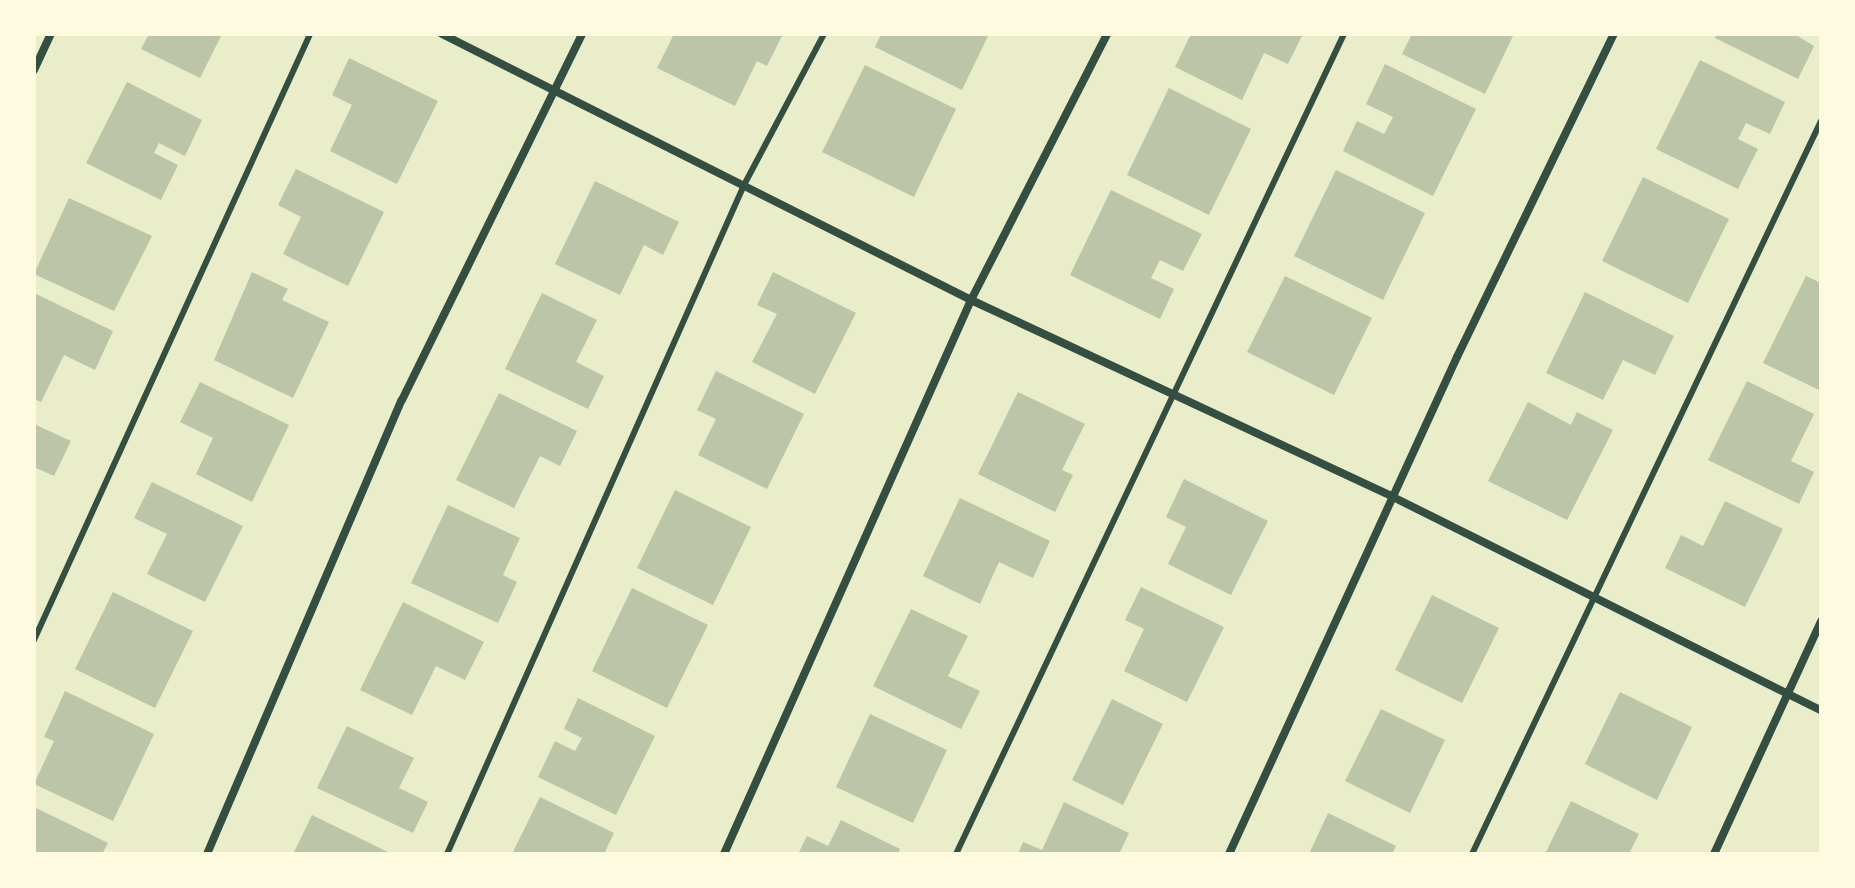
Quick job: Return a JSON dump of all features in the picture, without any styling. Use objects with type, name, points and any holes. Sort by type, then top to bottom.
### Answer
[{"type":"street","points":[[34,70],[51,34]]},
{"type":"street","points":[[442,34],[971,300],[1393,497],[1821,710]]},
{"type":"street","points":[[207,854],[402,400],[582,34]]},
{"type":"street","points":[[724,854],[971,300],[1107,34]]},
{"type":"street","points":[[1229,854],[1393,497],[1614,34]]},
{"type":"street","points":[[1714,854],[1821,621]]},
{"type":"lane","points":[[34,640],[310,34]]},
{"type":"lane","points":[[447,854],[744,185],[824,34]]},
{"type":"lane","points":[[956,854],[1171,393],[1344,34]]},
{"type":"lane","points":[[1472,854],[1821,121]]},
{"type":"building","points":[[149,34],[222,34],[200,78],[141,49]]},
{"type":"building","points":[[674,34],[783,34],[767,66],[757,61],[735,106],[657,68]]},
{"type":"building","points":[[881,34],[989,34],[962,90],[875,47]]},
{"type":"building","points":[[1191,34],[1303,34],[1288,64],[1264,53],[1242,100],[1175,67]]},
{"type":"building","points":[[1412,34],[1514,34],[1485,94],[1402,54]]},
{"type":"building","points":[[1716,34],[1794,34],[1814,46],[1798,79],[1715,38]]},
{"type":"building","points":[[349,58],[438,101],[397,184],[330,151],[352,105],[332,95]]},
{"type":"building","points":[[1700,60],[1785,102],[1770,134],[1746,123],[1738,139],[1758,149],[1738,189],[1656,149]]},
{"type":"building","points":[[1385,64],[1476,109],[1433,196],[1343,151],[1357,121],[1384,134],[1393,117],[1366,104]]},
{"type":"building","points":[[865,65],[956,109],[914,197],[822,152]]},
{"type":"building","points":[[127,82],[202,120],[185,156],[159,143],[154,153],[178,165],[161,200],[86,163]]},
{"type":"building","points":[[1169,88],[1251,129],[1209,215],[1127,175]]},
{"type":"building","points":[[296,169],[384,212],[348,286],[283,254],[301,217],[278,205]]},
{"type":"building","points":[[1336,170],[1425,213],[1383,300],[1294,256]]},
{"type":"building","points":[[1643,177],[1729,219],[1688,303],[1602,261]]},
{"type":"building","points":[[595,181],[679,222],[663,255],[644,245],[620,295],[555,264]]},
{"type":"building","points":[[1111,190],[1202,234],[1183,271],[1160,260],[1151,278],[1174,289],[1160,319],[1070,275]]},
{"type":"building","points":[[69,198],[152,236],[114,311],[34,274]]},
{"type":"building","points":[[252,272],[288,289],[282,300],[329,322],[293,398],[214,360]]},
{"type":"building","points":[[773,272],[856,313],[815,394],[752,362],[777,314],[757,305]]},
{"type":"building","points":[[1285,276],[1372,318],[1334,395],[1247,352]]},
{"type":"building","points":[[1806,276],[1821,283],[1821,391],[1763,363]]},
{"type":"building","points":[[1585,292],[1674,336],[1655,375],[1623,360],[1603,400],[1546,373]]},
{"type":"building","points":[[34,293],[113,331],[95,370],[64,355],[41,402],[34,399]]},
{"type":"building","points":[[542,293],[597,320],[576,362],[604,376],[588,409],[505,369]]},
{"type":"building","points":[[716,371],[804,414],[767,489],[698,455],[716,419],[697,410]]},
{"type":"building","points":[[1747,381],[1814,414],[1791,461],[1814,472],[1799,504],[1708,460]]},
{"type":"building","points":[[200,382],[289,425],[252,502],[196,474],[213,438],[180,422]]},
{"type":"building","points":[[1018,392],[1085,424],[1062,470],[1073,475],[1055,512],[978,474]]},
{"type":"building","points":[[499,393],[577,431],[560,466],[540,456],[514,508],[456,480]]},
{"type":"building","points":[[1528,402],[1571,425],[1577,412],[1613,430],[1567,520],[1488,481]]},
{"type":"building","points":[[34,424],[71,441],[54,476],[34,467]]},
{"type":"building","points":[[1184,479],[1268,521],[1231,595],[1168,564],[1186,527],[1166,517]]},
{"type":"building","points":[[152,482],[243,526],[205,602],[147,574],[167,534],[134,518]]},
{"type":"building","points":[[675,490],[751,527],[713,605],[637,568]]},
{"type":"building","points":[[960,498],[1050,541],[1033,578],[999,562],[980,604],[923,576]]},
{"type":"building","points":[[1725,501],[1783,529],[1745,607],[1665,568],[1681,535],[1703,546]]},
{"type":"building","points":[[448,505],[520,538],[503,575],[517,582],[498,623],[411,583]]},
{"type":"building","points":[[1141,587],[1224,627],[1187,702],[1124,671],[1144,629],[1125,620]]},
{"type":"building","points":[[632,588],[708,625],[667,708],[592,671]]},
{"type":"building","points":[[113,592],[193,631],[155,708],[75,669]]},
{"type":"building","points":[[1432,595],[1499,628],[1462,703],[1395,670]]},
{"type":"building","points":[[403,602],[484,642],[465,680],[436,666],[412,715],[360,690]]},
{"type":"building","points":[[911,609],[968,636],[948,676],[980,691],[961,729],[873,686]]},
{"type":"building","points":[[65,691],[154,734],[113,821],[34,784],[54,741],[44,737]]},
{"type":"building","points":[[1620,692],[1692,727],[1657,800],[1585,764]]},
{"type":"building","points":[[578,698],[655,736],[616,815],[538,777],[555,741],[575,751],[582,738],[564,729]]},
{"type":"building","points":[[1112,699],[1163,724],[1123,805],[1072,780]]},
{"type":"building","points":[[1381,709],[1445,740],[1410,813],[1345,781]]},
{"type":"building","points":[[870,714],[947,750],[913,823],[836,787]]},
{"type":"building","points":[[347,726],[414,758],[399,788],[428,802],[413,833],[317,788]]},
{"type":"building","points":[[540,797],[614,833],[604,854],[512,854]]},
{"type":"building","points":[[1571,801],[1639,834],[1629,854],[1545,854]]},
{"type":"building","points":[[1064,802],[1129,833],[1119,854],[1018,854],[1023,842],[1042,850]]},
{"type":"building","points":[[34,807],[108,843],[102,854],[34,854]]},
{"type":"building","points":[[1328,813],[1396,846],[1392,854],[1309,854]]},
{"type":"building","points":[[312,815],[392,854],[293,854]]},
{"type":"building","points":[[841,820],[900,849],[898,854],[798,854],[807,836],[828,846]]}]
